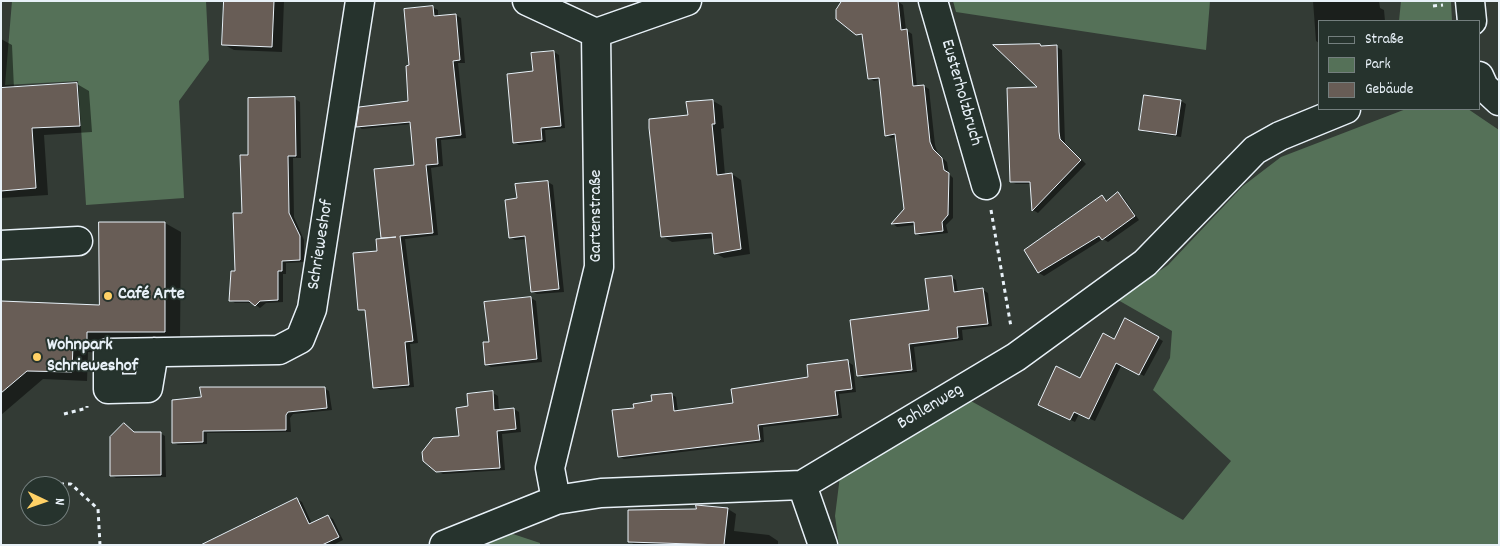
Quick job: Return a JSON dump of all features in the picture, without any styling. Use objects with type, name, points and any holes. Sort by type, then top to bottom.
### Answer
[{"type":"street","name":"Schrieweshof","points":[[154,352],[279,350],[300,339],[312,309],[360,1]]},
{"type":"street","points":[[527,1],[596,33],[687,1]]},
{"type":"street","name":"Eusterholzbruch","points":[[933,1],[986,185]]},
{"type":"street","points":[[1470,1],[1472,20]]},
{"type":"street","name":"Gartenstraße","points":[[556,500],[550,468],[599,267],[596,33]]},
{"type":"street","points":[[1480,78],[1484,87],[1499,101]]},
{"type":"street","name":"Bohlenweg","points":[[444,545],[556,500],[601,493],[802,485],[1016,356],[1145,263],[1255,150],[1280,136],[1344,110]]},
{"type":"street","points":[[1,245],[78,242]]},
{"type":"street","points":[[802,485],[823,545]]},
{"type":"path","points":[[986,185],[1016,356]]},
{"type":"path","points":[[70,484],[98,509],[100,545]]},
{"type":"green space","points":[[12,1],[206,1],[209,60],[179,101],[184,198],[86,205],[78,81],[5,85]]},
{"type":"green space","points":[[953,1],[1210,1],[1206,50],[956,12]]},
{"type":"green space","points":[[1401,1],[1451,1],[1452,20],[1399,20]]},
{"type":"green space","points":[[1403,110],[1469,110],[1499,130],[1499,545],[839,545],[835,516],[840,476],[971,401],[1183,520],[1231,461],[1153,390],[1170,358],[1172,331],[1118,300],[1168,265],[1243,186],[1281,157]]},
{"type":"green space","points":[[510,533],[540,543],[540,545],[485,545]]},
{"type":"building","points":[[224,1],[274,1],[272,47],[222,45]]},
{"type":"building","points":[[842,1],[898,1],[901,30],[907,29],[913,86],[924,85],[930,142],[933,149],[942,158],[944,170],[949,173],[948,215],[942,222],[943,231],[915,234],[914,222],[891,224],[904,209],[895,134],[885,136],[879,78],[868,79],[862,34],[856,35],[836,19],[836,10]]},
{"type":"building","points":[[433,6],[434,16],[456,14],[460,60],[453,61],[461,135],[436,138],[438,164],[426,165],[433,233],[400,236],[413,341],[405,342],[409,385],[373,388],[365,310],[358,310],[353,253],[377,251],[376,239],[396,237],[381,238],[374,169],[414,165],[410,122],[356,127],[359,107],[408,101],[406,66],[409,65],[404,9]]},
{"type":"building","points":[[1040,44],[1041,46],[1057,45],[1060,139],[1081,160],[1032,211],[1030,182],[1010,182],[1007,88],[1037,87],[993,45]]},
{"type":"building","points":[[554,51],[561,126],[541,128],[542,140],[513,143],[507,74],[533,71],[531,53]]},
{"type":"building","points":[[77,83],[80,126],[32,128],[36,188],[1,191],[1,88]]},
{"type":"building","points":[[1144,95],[1181,100],[1176,135],[1139,130]]},
{"type":"building","points":[[295,97],[296,156],[288,156],[289,213],[300,236],[300,260],[282,261],[282,271],[278,271],[278,300],[260,301],[255,306],[249,301],[229,301],[231,271],[235,271],[233,213],[242,213],[240,155],[248,155],[248,98]]},
{"type":"building","points":[[713,100],[715,124],[712,124],[717,175],[732,173],[741,249],[714,254],[712,233],[661,237],[649,128],[649,119],[688,115],[686,102]]},
{"type":"building","points":[[548,181],[559,289],[531,292],[525,236],[509,238],[505,200],[517,198],[515,184]]},
{"type":"building","points":[[1118,192],[1135,216],[1102,240],[1099,236],[1038,273],[1024,250],[1102,195],[1106,201]]},
{"type":"building","points":[[99,222],[165,222],[165,332],[87,332],[87,345],[73,344],[72,372],[27,371],[1,393],[1,301],[99,305]]},
{"type":"building","points":[[952,276],[954,292],[983,288],[988,324],[957,327],[958,338],[909,344],[912,370],[857,376],[850,320],[929,310],[925,279]]},
{"type":"building","points":[[531,297],[537,359],[485,365],[483,342],[489,342],[484,302]]},
{"type":"building","points":[[1125,318],[1159,337],[1139,375],[1116,363],[1089,419],[1074,412],[1070,420],[1038,405],[1056,366],[1080,378],[1103,333],[1114,339]]},
{"type":"building","points":[[848,360],[852,389],[835,391],[838,415],[758,425],[760,440],[618,457],[612,410],[634,408],[633,404],[652,401],[651,395],[672,393],[674,411],[733,403],[731,389],[808,377],[807,365]]},
{"type":"building","points":[[200,387],[325,387],[327,408],[288,412],[286,415],[286,430],[203,431],[203,442],[172,443],[172,400],[201,397]]},
{"type":"building","points":[[493,391],[494,410],[514,408],[516,429],[497,431],[500,468],[436,472],[423,461],[422,452],[433,438],[459,436],[456,408],[468,406],[467,394]]},
{"type":"building","points":[[124,423],[134,432],[161,432],[161,475],[110,476],[110,437]]},
{"type":"building","points":[[297,498],[309,524],[328,515],[339,537],[322,545],[201,545]]},
{"type":"building","points":[[696,505],[728,508],[724,545],[628,542],[628,510],[696,509]]},
{"type":"place","name":"Café Arte","points":[[108,296]]},
{"type":"place","name":"Wohnpark Schrieweshof","points":[[37,357]]}]
